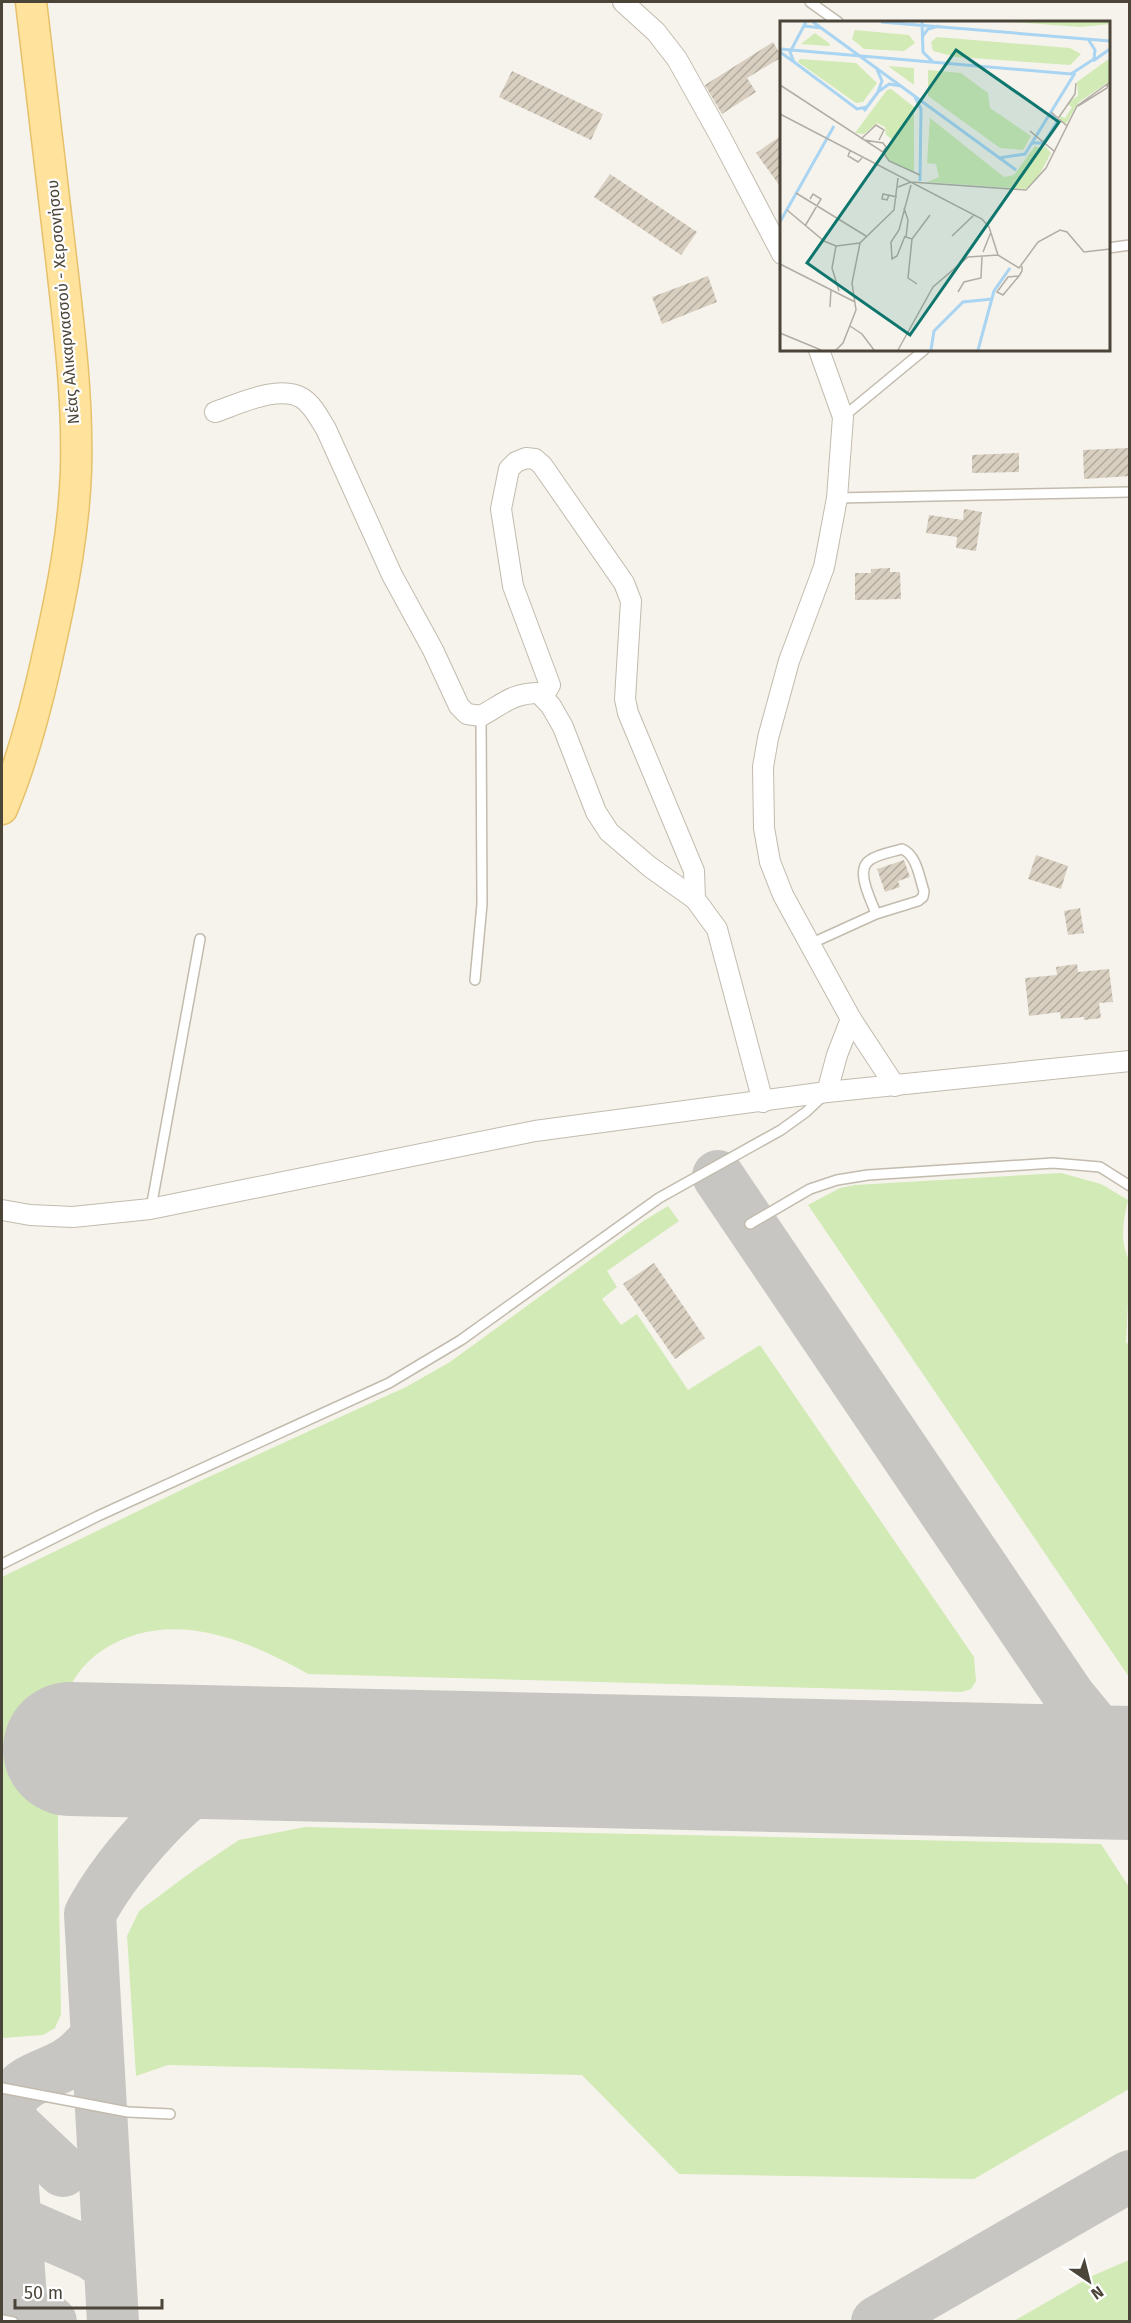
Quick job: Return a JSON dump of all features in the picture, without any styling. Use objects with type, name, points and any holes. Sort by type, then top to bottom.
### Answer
[{"type":"main road","name":"Νέας Αλικαρνασσού - Χερσονήσου","points":[[3,800],[39,695],[59,605],[72,525],[76,468],[74,386],[69,329],[31,2]]},
{"type":"street","points":[[623,2],[656,32],[677,59],[720,135],[780,250]]},
{"type":"street","points":[[819,351],[843,417],[837,498],[824,567],[789,661],[775,707],[764,766],[764,828],[770,862],[783,895],[851,1019],[895,1086]]},
{"type":"street","points":[[215,412],[273,393],[286,392],[302,398],[313,408],[326,429],[392,575],[433,650],[459,706],[467,714],[481,716],[507,699],[524,693],[539,693],[551,706],[563,727],[597,812],[609,832],[634,855],[695,898],[717,929],[764,1102]]},
{"type":"street","points":[[543,697],[550,685],[513,586],[501,509],[509,469],[516,462],[526,458],[535,459],[542,465],[624,583],[631,601],[626,699],[628,713],[694,871],[695,898]]},
{"type":"street","points":[[827,1092],[837,1055],[851,1019]]},
{"type":"street","points":[[3,1212],[73,1216],[150,1209],[535,1131],[827,1092],[1130,1061]]},
{"type":"lane","points":[[810,2],[837,21]]},
{"type":"lane","points":[[1110,248],[1130,245]]},
{"type":"lane","points":[[843,417],[923,351]]},
{"type":"lane","points":[[837,498],[1130,492]]},
{"type":"lane","points":[[476,980],[482,904],[481,716]]},
{"type":"lane","points":[[810,944],[876,914],[918,901],[923,897],[924,891],[913,857],[908,851],[902,849],[869,860],[863,868],[863,877],[876,914]]},
{"type":"lane","points":[[150,1209],[200,939]]},
{"type":"lane","points":[[2,1564],[98,1516],[389,1383],[461,1340],[658,1198],[781,1130],[806,1112],[827,1092]]},
{"type":"lane","points":[[750,1224],[810,1189],[837,1180],[868,1174],[1053,1163],[1100,1167],[1130,1186]]},
{"type":"lane","points":[[2,2088],[129,2112],[170,2114]]},
{"type":"lane","points":[[2,2320],[14,2322]]},
{"type":"green space","points":[[1061,1173],[1101,1184],[1128,1200],[1123,1239],[1130,1262],[1126,1343],[1130,1344],[1129,1677],[808,1205],[840,1188],[855,1185]]},
{"type":"green space","points":[[668,1206],[679,1221],[607,1271],[617,1287],[602,1299],[621,1325],[637,1314],[688,1390],[760,1345],[974,1657],[976,1681],[971,1689],[962,1692],[308,1674],[259,1649],[207,1633],[180,1629],[154,1631],[128,1637],[103,1650],[84,1667],[74,1680],[64,1704],[58,1798],[61,2014],[55,2028],[43,2035],[2,2038],[2,1577],[202,1480],[406,1387],[450,1362],[642,1222]]},
{"type":"green space","points":[[305,1827],[1101,1844],[1129,1887],[1129,2089],[974,2179],[679,2174],[582,2075],[168,2065],[136,2076],[127,1936],[139,1911],[239,1840]]},
{"type":"green space","points":[[1129,2260],[1129,2321],[1014,2321],[1092,2276]]},
{"type":"building","points":[[773,42],[780,54],[780,58],[747,78],[756,92],[722,114],[705,85]]},
{"type":"building","points":[[512,71],[603,114],[591,140],[499,97]]},
{"type":"building","points":[[780,136],[780,186],[756,153]]},
{"type":"building","points":[[610,174],[697,232],[681,255],[594,197]]},
{"type":"building","points":[[708,276],[717,302],[662,324],[652,297]]},
{"type":"building","points":[[1130,448],[1130,476],[1084,479],[1083,450]]},
{"type":"building","points":[[1019,453],[1019,472],[972,473],[972,455]]},
{"type":"building","points":[[964,509],[982,512],[976,551],[956,548],[957,537],[926,533],[929,515],[963,520]]},
{"type":"building","points":[[890,568],[890,572],[900,572],[901,599],[855,600],[855,573],[871,573],[871,569]]},
{"type":"building","points":[[1036,855],[1068,866],[1061,889],[1028,879]]},
{"type":"building","points":[[904,860],[910,877],[898,881],[900,887],[885,892],[877,869]]},
{"type":"building","points":[[1080,908],[1084,933],[1068,935],[1064,911]]},
{"type":"building","points":[[1077,964],[1078,972],[1109,969],[1113,1002],[1099,1003],[1101,1018],[1061,1019],[1060,1012],[1029,1016],[1025,978],[1057,975],[1056,967]]},
{"type":"building","points":[[654,1263],[705,1338],[675,1359],[623,1284]]},
{"type":"taxiway","points":[[718,1176],[1070,1697],[1103,1737],[1130,1760]]},
{"type":"taxiway","points":[[113,2322],[90,1914],[128,1857],[179,1803],[220,1772],[265,1753]]},
{"type":"taxiway","points":[[51,2322],[22,2312],[8,2119],[18,2090],[30,2081],[74,2059],[96,2036]]},
{"type":"taxiway","points":[[8,2119],[63,2171]]},
{"type":"taxiway","points":[[877,2322],[1130,2176]]},
{"type":"taxiway","points":[[16,2221],[92,2254],[109,2266]]},
{"type":"runway","points":[[70,1749],[1130,1773]]}]
